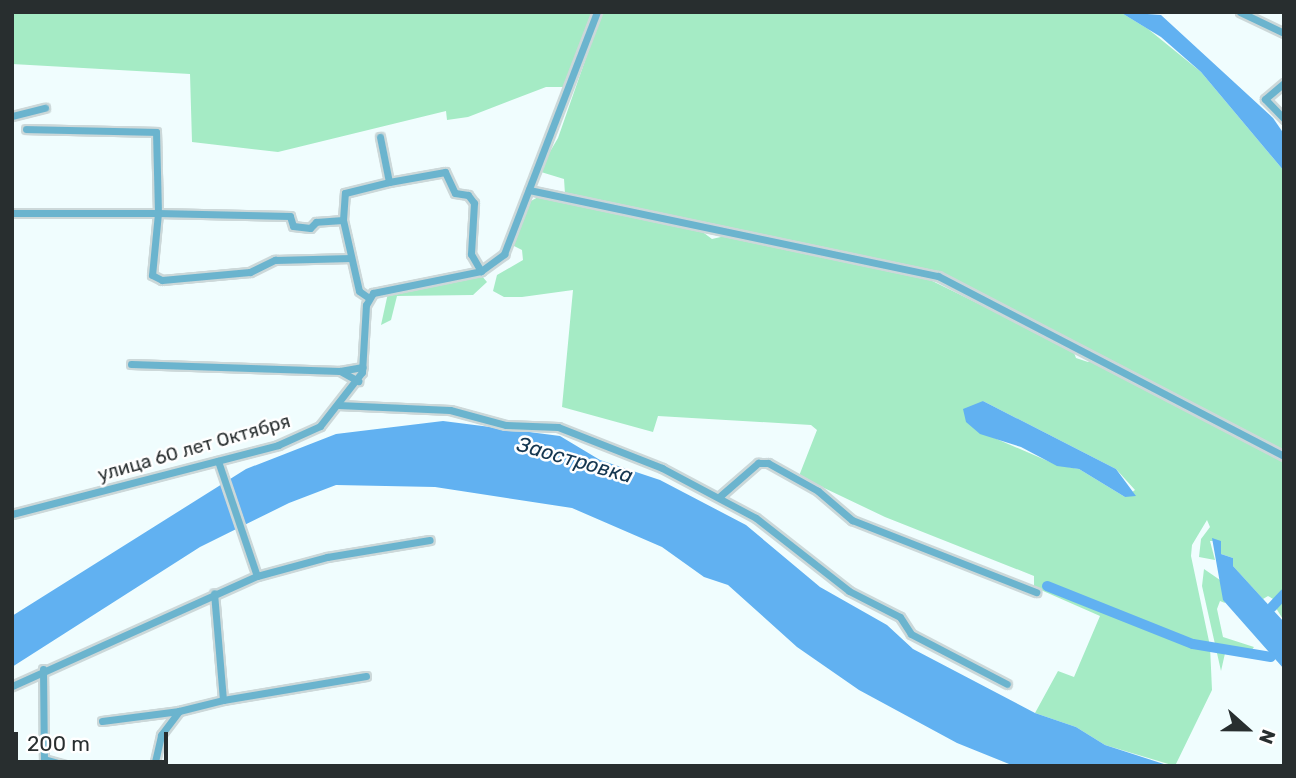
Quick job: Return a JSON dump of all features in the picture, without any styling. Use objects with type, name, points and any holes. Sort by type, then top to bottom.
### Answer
[{"type":"street","points":[[481,271],[471,254],[474,204],[468,195],[455,193],[445,172],[345,193],[343,220],[351,258],[359,291],[369,298],[388,287],[481,271],[505,254],[597,12]]},
{"type":"street","points":[[1240,12],[1284,33]]},
{"type":"street","points":[[1284,83],[1265,99],[1284,119]]},
{"type":"street","points":[[12,116],[46,108]]},
{"type":"street","points":[[26,129],[156,132],[158,213],[150,266],[152,275],[162,280],[250,272],[275,260],[351,258]]},
{"type":"street","points":[[380,137],[389,182]]},
{"type":"street","points":[[529,190],[938,276],[1284,456]]},
{"type":"street","points":[[12,213],[290,216],[293,226],[310,228],[316,222],[343,220]]},
{"type":"street","name":"улица 60 лет Октября","points":[[12,514],[218,461],[314,429],[358,381],[363,367],[369,298]]},
{"type":"street","points":[[131,363],[341,371],[363,367]]},
{"type":"street","points":[[341,371],[358,381]]},
{"type":"street","points":[[338,405],[450,410],[506,425],[558,427],[662,468],[719,497],[806,553],[858,597],[900,617],[911,634],[1007,684]]},
{"type":"street","points":[[218,461],[257,576]]},
{"type":"street","points":[[719,497],[758,463],[768,463],[818,491],[852,520],[1036,592]]},
{"type":"street","points":[[12,686],[43,669],[257,576],[327,556],[430,540]]},
{"type":"street","points":[[214,593],[223,700]]},
{"type":"street","points":[[43,669],[44,763],[69,766]]},
{"type":"street","points":[[102,721],[179,711],[223,700],[366,676]]},
{"type":"street","points":[[154,766],[161,735],[179,711]]},
{"type":"green space","points":[[12,12],[592,12],[564,87],[546,87],[468,117],[447,120],[446,111],[278,152],[192,142],[190,74],[12,64]]},
{"type":"green space","points":[[602,12],[1120,12],[1148,29],[1201,72],[1284,171],[1284,452],[936,271],[565,194],[564,179],[541,172],[541,167],[558,138]]},
{"type":"green space","points":[[540,196],[700,230],[712,239],[725,236],[916,273],[1073,350],[1076,358],[1088,362],[1094,359],[1284,460],[1284,621],[1276,608],[1280,603],[1268,596],[1263,599],[1232,565],[1233,558],[1221,554],[1221,541],[1210,541],[1215,560],[1199,557],[1201,539],[1210,527],[1207,520],[1192,545],[1191,556],[1210,646],[1212,690],[1175,766],[1105,745],[1076,727],[1035,713],[1058,671],[1074,677],[1100,616],[1034,587],[1034,576],[885,517],[799,476],[817,430],[811,425],[658,416],[653,432],[562,407],[573,290],[522,297],[504,297],[493,291],[497,275],[523,260],[522,250],[514,246],[514,238],[529,202]],"holes":[[[983,401],[1116,469],[1135,490],[1125,497],[1079,469],[1057,465],[978,431],[972,424]]]},
{"type":"green space","points":[[481,275],[487,282],[473,295],[397,296],[391,320],[381,325],[388,293]]},
{"type":"green space","points":[[1204,569],[1220,580],[1225,603],[1220,601],[1217,609],[1223,637],[1254,647],[1251,651],[1226,649],[1221,671],[1202,586]]},
{"type":"water","points":[[1120,12],[1161,15],[1273,118],[1284,134],[1284,171],[1201,72],[1161,37]]},
{"type":"water","points":[[983,401],[1116,469],[1136,496],[1125,497],[1079,469],[1057,466],[1021,447],[980,434],[966,422],[963,409]]},
{"type":"water","name":"Заостровка","points":[[443,421],[560,436],[600,460],[660,480],[746,525],[820,587],[887,625],[913,649],[1035,713],[1076,727],[1105,745],[1170,766],[1014,766],[957,743],[859,690],[797,647],[728,585],[704,577],[662,547],[572,508],[435,487],[336,485],[289,503],[200,547],[12,667],[12,616],[246,469],[336,434]]},
{"type":"water","points":[[1212,538],[1221,541],[1221,554],[1233,558],[1233,566],[1284,622],[1284,669],[1223,600]]},
{"type":"waterway","points":[[1047,586],[1193,644],[1271,657]]},
{"type":"waterway","points":[[1272,607],[1284,594]]}]
